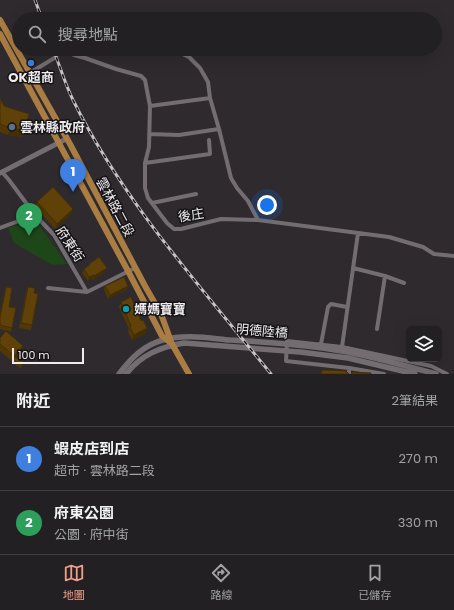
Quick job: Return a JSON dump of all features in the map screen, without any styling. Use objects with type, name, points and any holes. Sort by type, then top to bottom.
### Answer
[{"type":"main road","name":"雲林路二段","points":[[0,20],[12,42]]},
{"type":"main road","name":"雲林路二段","points":[[0,34],[162,336],[172,344]]},
{"type":"main road","name":"雲林路二段","points":[[20,56],[66,138],[161,314],[172,344],[189,374]]},
{"type":"main road","name":"明德陸橋","points":[[119,374],[132,357],[141,350],[162,340],[181,336],[323,348],[348,352],[414,372]]},
{"type":"main road","name":"明德陸橋","points":[[126,374],[136,362],[148,354],[166,346],[184,343],[300,352],[348,358],[414,372]]},
{"type":"main road","points":[[414,372],[436,374]]},
{"type":"street","points":[[23,77],[56,56]]},
{"type":"street","name":"後庄","points":[[78,56],[141,76],[145,80],[150,106],[149,147],[145,163],[145,188],[148,198],[167,223],[174,229],[181,229],[221,219],[258,220],[389,237],[423,247],[434,254],[454,256]]},
{"type":"street","points":[[187,56],[200,68],[208,82],[210,98],[231,178],[248,201],[258,220]]},
{"type":"street","points":[[150,106],[210,98]]},
{"type":"street","points":[[149,134],[179,135],[219,129]]},
{"type":"street","points":[[1,173],[66,138]]},
{"type":"street","points":[[145,163],[210,154],[209,140]]},
{"type":"street","name":"府東街","points":[[1,173],[9,180],[35,215],[54,235],[87,292]]},
{"type":"street","points":[[152,202],[196,194]]},
{"type":"street","points":[[0,228],[35,215]]},
{"type":"street","points":[[342,347],[358,233]]},
{"type":"street","points":[[48,288],[87,292],[135,268]]},
{"type":"street","points":[[353,268],[385,276],[404,283]]},
{"type":"street","points":[[377,329],[385,276]]},
{"type":"street","points":[[321,344],[328,307],[331,304],[347,307]]},
{"type":"street","points":[[384,374],[349,368],[286,361],[287,341],[342,347],[431,366],[447,374]]},
{"type":"street","points":[[349,368],[349,374]]},
{"type":"green space","points":[[35,219],[67,264],[52,265],[14,243],[8,228]]},
{"type":"building","points":[[0,98],[4,106],[29,114],[25,130],[10,128],[0,124]]},
{"type":"building","points":[[53,187],[73,209],[57,224],[37,202]]},
{"type":"building","points":[[99,257],[107,268],[94,276],[89,277],[84,269]]},
{"type":"building","points":[[124,277],[128,286],[110,295],[105,286]]},
{"type":"building","points":[[6,287],[12,288],[9,307],[16,308],[12,328],[0,325],[0,317]]},
{"type":"building","points":[[28,287],[35,288],[34,293],[38,294],[32,325],[21,323]]},
{"type":"building","points":[[131,297],[141,321],[143,320],[147,328],[134,335],[121,302]]},
{"type":"building","points":[[6,331],[23,346],[14,356],[0,344],[0,338]]},
{"type":"building","points":[[15,357],[24,362],[22,365],[13,360]]},
{"type":"building","points":[[322,370],[346,371],[349,374],[321,374]]},
{"type":"building","points":[[353,372],[371,373],[371,374],[351,374]]},
{"type":"railway","points":[[35,0],[39,12]]},
{"type":"railway","points":[[56,56],[73,100],[115,173],[164,242],[271,374]]},
{"type":"place","name":"OK超商","points":[[31,63]]},
{"type":"place","name":"雲林縣政府","points":[[12,127]]},
{"type":"place","name":"蝦皮店到店","points":[[73,192]]},
{"type":"place","name":"府東公園","points":[[29,236]]},
{"type":"place","name":"媽媽寶寶","points":[[126,309]]}]
